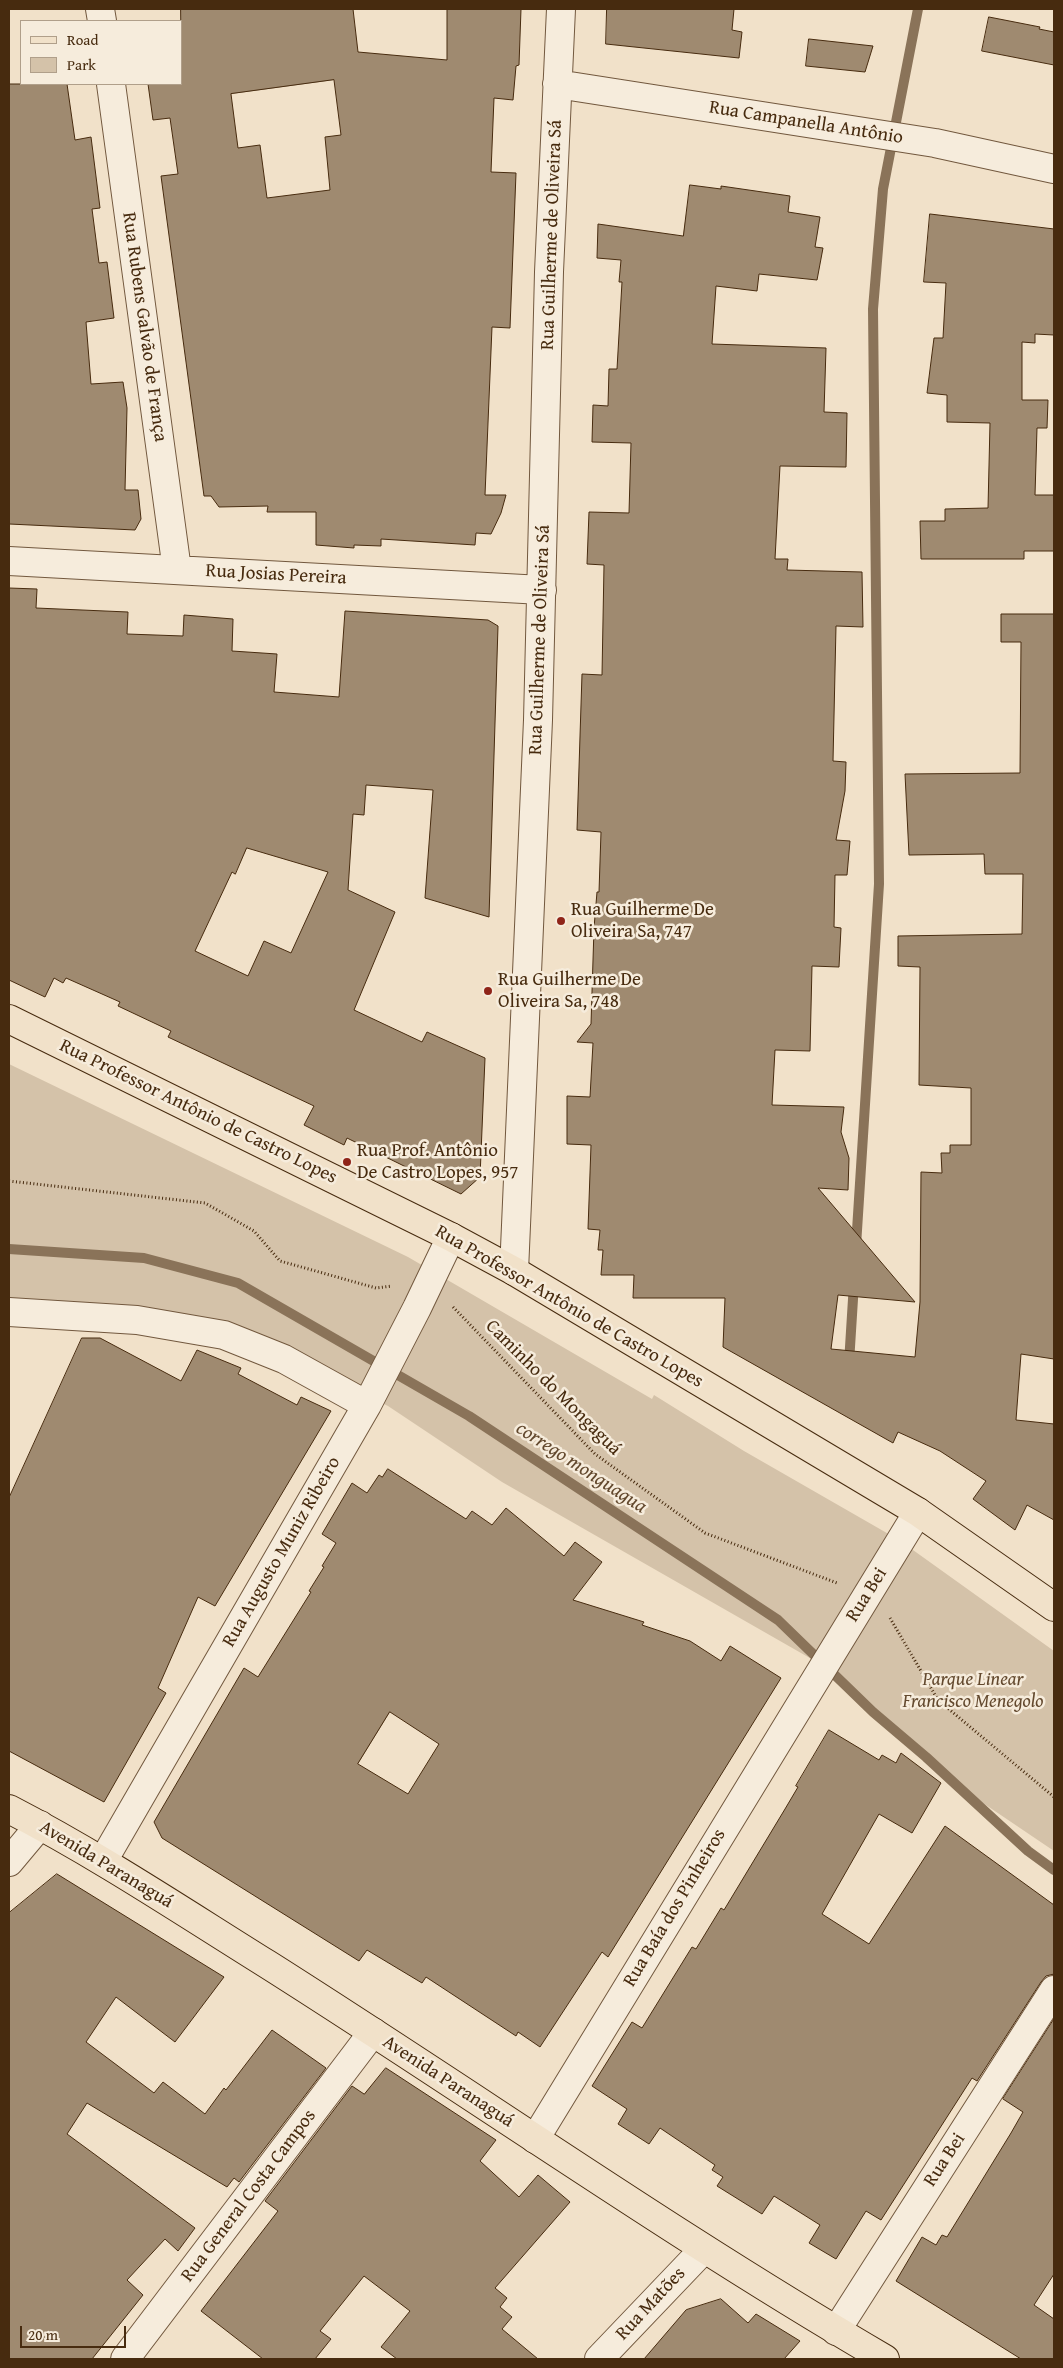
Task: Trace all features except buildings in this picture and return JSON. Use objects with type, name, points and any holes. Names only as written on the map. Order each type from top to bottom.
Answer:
[{"type":"main road","name":"Rua Professor Antônio de Castro Lopes","points":[[9,1019],[451,1237],[514,1271],[918,1512],[1054,1607]]},
{"type":"main road","name":"Avenida Paranaguá","points":[[9,1809],[103,1861],[373,2032],[704,2249],[885,2359]]},
{"type":"street","name":"Rua Guilherme de Oliveira Sá","points":[[514,1271],[542,590],[549,272],[561,9]]},
{"type":"street","name":"Rua Campanella Antônio","points":[[557,84],[935,143],[1054,169]]},
{"type":"street","name":"Rua Rubens Galvão de França","points":[[110,85],[177,570]]},
{"type":"street","name":"Rua Josias Pereira","points":[[9,561],[542,590]]},
{"type":"street","name":"Rua Augusto Muniz Ribeiro","points":[[103,1861],[372,1394],[417,1308],[451,1237]]},
{"type":"street","points":[[9,1312],[137,1320],[224,1335],[372,1394]]},
{"type":"street","name":"Rua Bei","points":[[815,1678],[918,1512]]},
{"type":"street","name":"Rua Baía dos Pinheiros","points":[[535,2139],[815,1678]]},
{"type":"street","points":[[9,1862],[40,1825]]},
{"type":"street","name":"Rua Bei","points":[[836,2330],[1054,1990]]},
{"type":"street","name":"Rua General Costa Campos","points":[[125,2359],[373,2032]]},
{"type":"street","name":"Rua Matões","points":[[599,2359],[704,2249]]},
{"type":"path","points":[[9,1181],[205,1203],[254,1230],[280,1261],[376,1288],[430,1280]]},
{"type":"path","name":"Caminho do Mongaguá","points":[[430,1280],[479,1335],[595,1454],[705,1533],[866,1596]]},
{"type":"path","points":[[866,1596],[938,1700],[1054,1797]]},
{"type":"green space","name":"Parque Linear Francisco Menegolo","points":[[9,1064],[408,1257],[652,1399],[654,1395],[744,1451],[899,1540],[1054,1651],[1054,1851],[983,1803],[815,1661],[502,1482],[388,1406],[257,1341],[9,1316]]},
{"type":"waterway","points":[[856,1246],[879,884],[873,309],[883,189],[918,9]]},
{"type":"waterway","name":"corrego monguagua","points":[[9,1249],[144,1258],[238,1283],[469,1416],[778,1620],[873,1712],[926,1757],[1028,1851],[1054,1870]]},
{"type":"waterway","points":[[849,1363],[854,1283]]},
{"type":"place","name":"Rua Guilherme De Oliveira Sa, 747","points":[[561,921]]},
{"type":"place","name":"Rua Guilherme De Oliveira Sa, 748","points":[[488,991]]},
{"type":"place","name":"Rua Prof. Antônio De Castro Lopes, 957","points":[[347,1162]]}]
